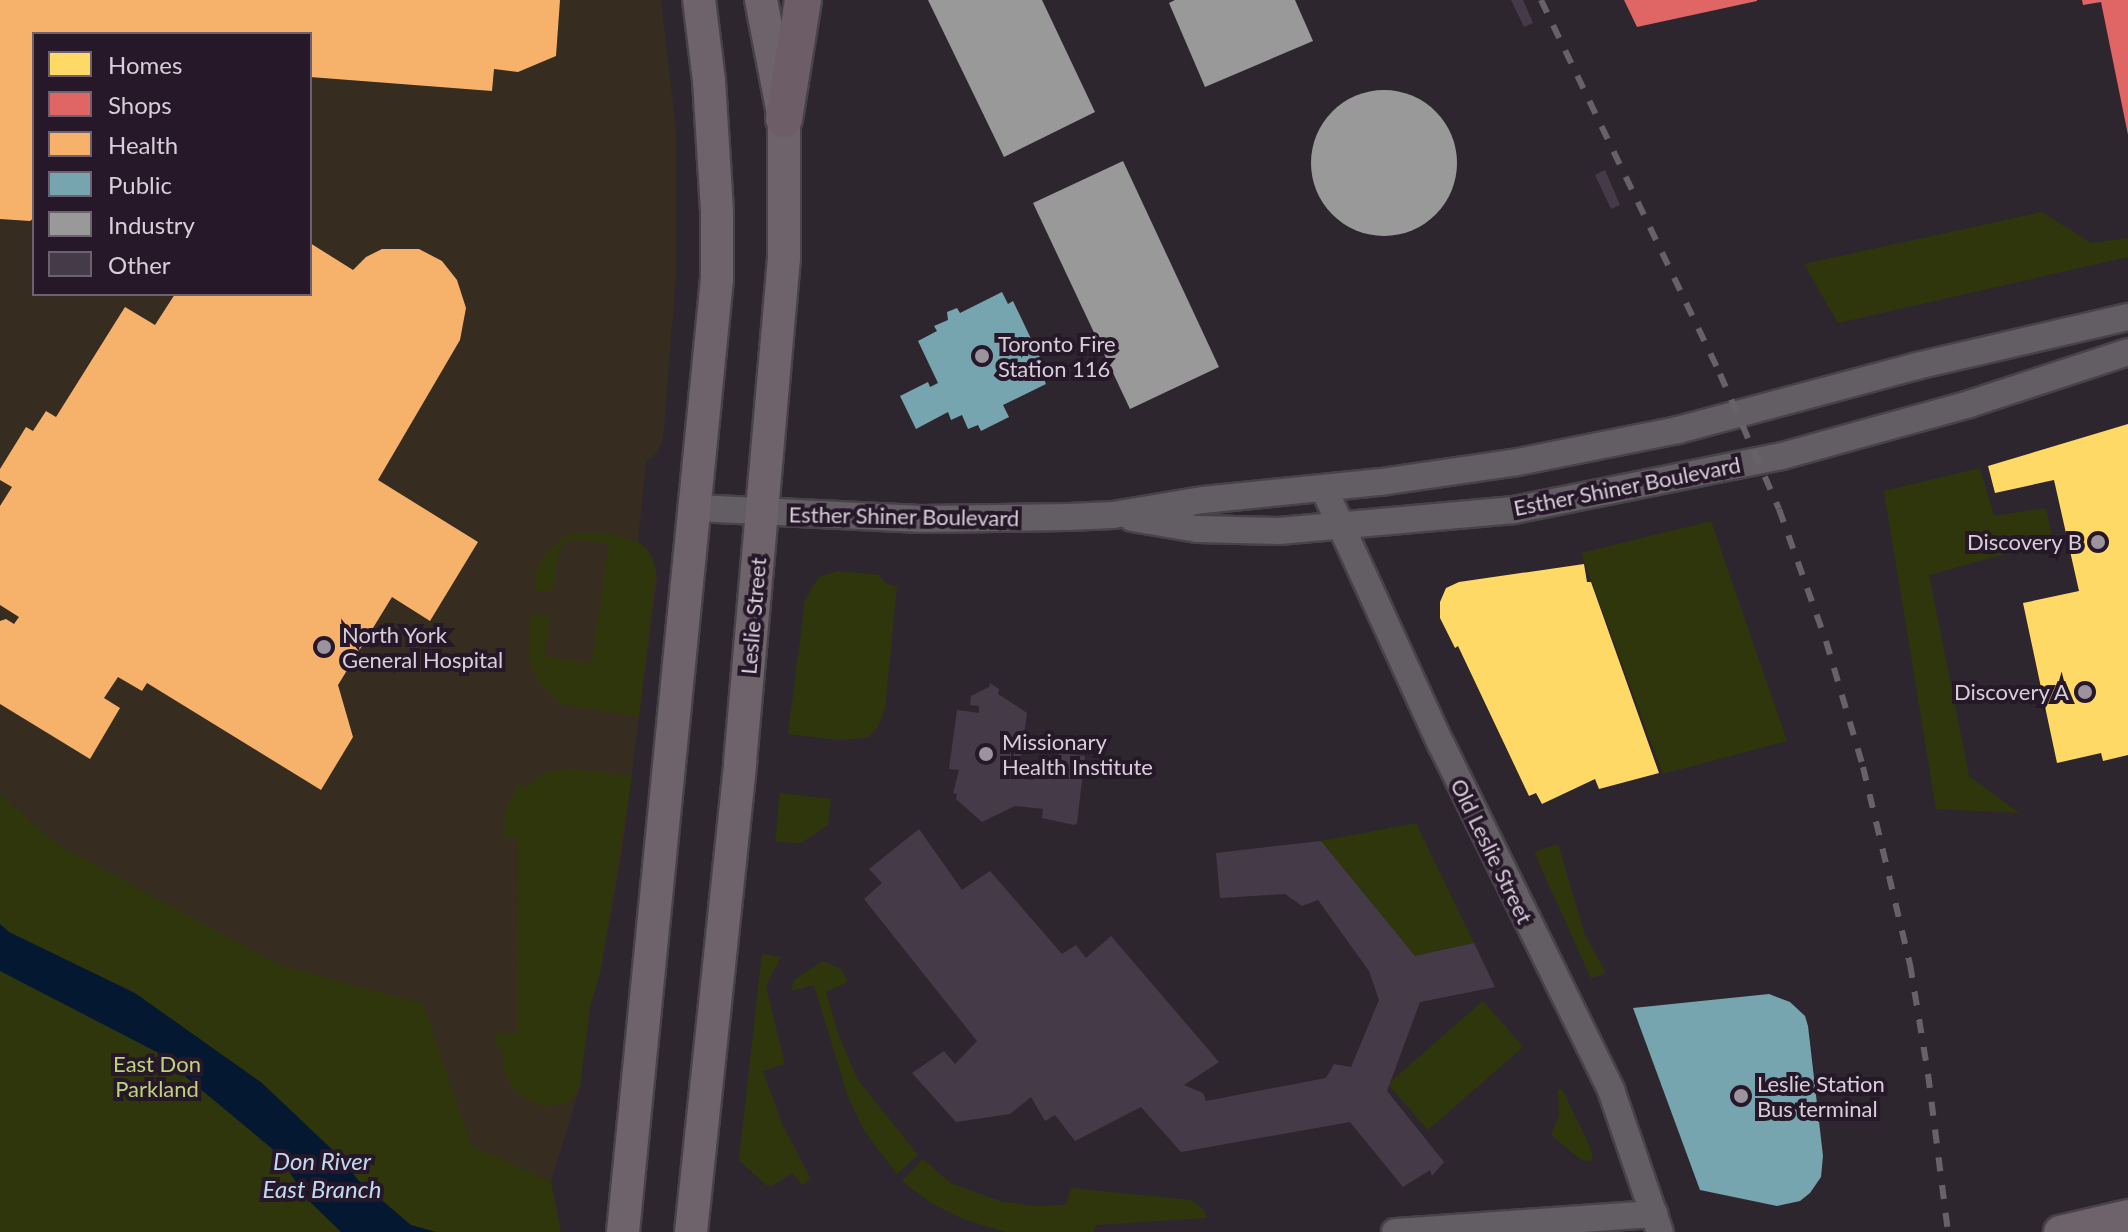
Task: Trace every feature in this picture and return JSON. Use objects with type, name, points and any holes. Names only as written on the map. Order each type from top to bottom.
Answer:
[{"type":"highway","points":[[784,119],[803,0]]},
{"type":"main road","points":[[623,1232],[717,279],[709,81],[699,0]]},
{"type":"main road","name":"Leslie Street","points":[[691,1232],[740,763],[784,258],[784,119],[761,0]]},
{"type":"main road","points":[[2060,1232],[2128,1216]]},
{"type":"street","name":"Esther Shiner Boulevard","points":[[696,508],[761,514],[921,519],[1113,515],[1203,500],[1324,489],[1518,462],[1678,430],[1917,366],[2128,317]]},
{"type":"street","name":"Esther Shiner Boulevard","points":[[1113,515],[1197,529],[1339,528],[1514,510],[1782,456],[1969,404],[2128,352]]},
{"type":"street","name":"Old Leslie Street","points":[[1324,489],[1339,528],[1611,1090],[1657,1223],[1395,1232]]},
{"type":"shaded area","name":"North York General Hospital","points":[[0,0],[661,0],[676,130],[676,276],[663,440],[657,453],[646,462],[638,541],[653,558],[657,578],[621,858],[600,974],[590,1006],[580,1087],[551,1182],[471,1146],[422,1004],[280,965],[57,844],[0,794]]},
{"type":"green space","points":[[2042,212],[2091,243],[2128,238],[2128,257],[1838,323],[1804,264]]},
{"type":"green space","points":[[1980,468],[1994,516],[2046,508],[2053,541],[1929,575],[1969,776],[2019,813],[1936,809],[1884,491]]},
{"type":"green space","points":[[1711,521],[1787,741],[1663,774],[1581,553]]},
{"type":"green space","points":[[607,533],[638,542],[647,549],[656,568],[639,717],[561,704],[538,681],[530,662],[530,618],[535,614],[550,617],[544,656],[592,663],[609,544],[576,539],[566,542],[559,551],[554,585],[548,592],[535,590],[537,568],[546,552],[568,535]]},
{"type":"green space","points":[[837,571],[879,575],[887,584],[897,586],[885,709],[877,728],[867,738],[837,740],[788,734],[805,600],[819,577]]},
{"type":"green space","points":[[569,769],[632,776],[600,974],[590,1006],[580,1087],[569,1102],[545,1107],[525,1098],[512,1087],[503,1069],[502,1048],[495,1048],[495,1034],[517,1033],[518,838],[504,838],[505,812],[518,784],[526,788],[544,774]]},
{"type":"green space","points":[[780,793],[831,799],[828,825],[801,843],[775,842]]},
{"type":"green space","name":"East Don Parkland","points":[[0,794],[57,844],[280,965],[423,1004],[471,1145],[551,1182],[561,1232],[0,1232]]},
{"type":"green space","points":[[1416,823],[1474,943],[1415,956],[1321,841]]},
{"type":"green space","points":[[1558,844],[1585,935],[1606,973],[1591,978],[1534,852]]},
{"type":"green space","points":[[762,954],[781,957],[766,986],[785,1064],[763,1071],[783,1126],[811,1179],[802,1185],[793,1173],[772,1186],[766,1185],[739,1160]]},
{"type":"green space","points":[[823,961],[841,969],[848,982],[826,992],[839,1036],[858,1080],[918,1155],[897,1174],[865,1132],[848,1097],[814,985],[791,991],[794,980]]},
{"type":"green space","points":[[1483,1001],[1523,1047],[1428,1130],[1388,1084]]},
{"type":"green space","points":[[1562,1089],[1591,1149],[1593,1161],[1581,1160],[1551,1135],[1559,1115],[1558,1090]]},
{"type":"green space","points":[[923,1159],[950,1183],[1000,1201],[1033,1206],[1066,1205],[1071,1188],[1191,1200],[1204,1210],[1207,1218],[1096,1225],[1093,1232],[1005,1232],[963,1219],[931,1203],[902,1181]]},
{"type":"water","name":"Don River East Branch","points":[[0,924],[9,932],[135,993],[262,1083],[340,1157],[358,1180],[411,1225],[436,1232],[341,1232],[308,1200],[276,1152],[187,1078],[174,1061],[0,971]]},
{"type":"building: Homes","points":[[2128,424],[2128,755],[2103,761],[2101,753],[2057,763],[2023,603],[2079,591],[2054,480],[1995,493],[1988,466]]},
{"type":"building: Homes","points":[[1584,564],[1587,582],[1591,582],[1659,773],[1599,789],[1595,779],[1542,804],[1536,793],[1529,796],[1458,646],[1455,648],[1440,618],[1440,602],[1446,588],[1459,582]]},
{"type":"building: Shops","points":[[1624,0],[1757,0],[1757,1],[1637,27]]},
{"type":"building: Shops","points":[[2082,0],[2128,0],[2128,135],[2101,2],[2083,5]]},
{"type":"building: Health","points":[[0,0],[560,0],[556,56],[518,72],[494,69],[492,91],[312,77],[312,32],[32,32],[32,220],[0,219]]},
{"type":"building: Health","points":[[312,244],[353,270],[366,257],[382,249],[419,249],[442,261],[457,280],[466,308],[460,340],[378,480],[478,542],[430,621],[392,597],[338,685],[353,737],[321,790],[147,683],[142,691],[118,677],[104,698],[120,708],[90,759],[0,704],[0,621],[6,619],[14,624],[19,617],[0,605],[0,506],[12,487],[0,480],[0,469],[26,427],[33,431],[46,411],[56,417],[125,307],[155,325],[174,296],[312,296]]},
{"type":"building: Public","name":"Toronto Fire Station 116","points":[[1002,292],[1008,304],[1013,301],[1046,370],[1041,373],[1046,384],[1003,405],[1009,417],[981,431],[978,425],[968,429],[962,415],[951,420],[948,412],[916,429],[900,396],[928,382],[930,387],[938,383],[918,341],[937,331],[934,326],[948,320],[947,312],[957,308],[960,313]]},
{"type":"building: Public","name":"Leslie Station Bus terminal","points":[[1769,994],[1790,1002],[1805,1016],[1823,1156],[1821,1177],[1810,1193],[1800,1201],[1777,1206],[1700,1190],[1633,1008]]},
{"type":"building: Industry","points":[[928,0],[1042,0],[1095,112],[1004,157]]},
{"type":"building: Industry","points":[[1175,0],[1295,0],[1313,41],[1205,87],[1169,3]]},
{"type":"building: Industry","points":[[1384,90],[1412,96],[1436,111],[1451,135],[1457,163],[1451,191],[1436,215],[1412,230],[1384,236],[1356,230],[1332,215],[1317,191],[1311,163],[1317,135],[1332,111],[1356,96]]},
{"type":"building: Industry","points":[[1123,161],[1219,367],[1130,409],[1033,203]]},
{"type":"building: Other","points":[[1511,0],[1523,0],[1533,23],[1524,27]]},
{"type":"building: Other","points":[[1605,170],[1620,205],[1611,209],[1595,175]]},
{"type":"building: Other","name":"Missionary Health Institute","points":[[990,683],[999,689],[998,694],[1027,713],[1018,778],[1033,780],[1035,767],[1044,768],[1050,756],[1059,757],[1059,753],[1085,756],[1077,823],[1074,825],[1042,818],[1043,809],[1015,806],[982,822],[956,799],[957,794],[953,793],[959,770],[949,769],[957,710],[979,713],[979,706],[970,705],[971,696],[989,687]]},
{"type":"building: Other","points":[[919,829],[962,890],[990,871],[1062,954],[1076,945],[1086,958],[1111,936],[1219,1062],[1184,1085],[1203,1093],[1206,1101],[1326,1078],[1334,1064],[1351,1067],[1379,1000],[1369,971],[1318,900],[1302,906],[1285,894],[1220,898],[1216,853],[1321,841],[1415,956],[1474,943],[1495,987],[1420,1002],[1387,1091],[1444,1162],[1432,1176],[1430,1170],[1403,1187],[1350,1122],[1181,1152],[1141,1107],[1075,1141],[1055,1115],[1045,1121],[1031,1097],[1010,1114],[956,1122],[912,1073],[944,1051],[955,1064],[977,1041],[864,899],[882,883],[869,869]]},
{"type":"railway","points":[[1541,0],[1720,374],[1779,509],[1826,641],[1863,767],[1910,964],[1948,1232]]},
{"type":"place","name":"Toronto Fire Station 116","points":[[982,356]]},
{"type":"place","name":"Discovery B","points":[[2098,542]]},
{"type":"place","name":"North York General Hospital","points":[[324,647]]},
{"type":"place","name":"Discovery A","points":[[2085,692]]},
{"type":"place","name":"Missionary Health Institute","points":[[986,754]]},
{"type":"place","name":"Leslie Station Bus terminal","points":[[1741,1096]]}]
